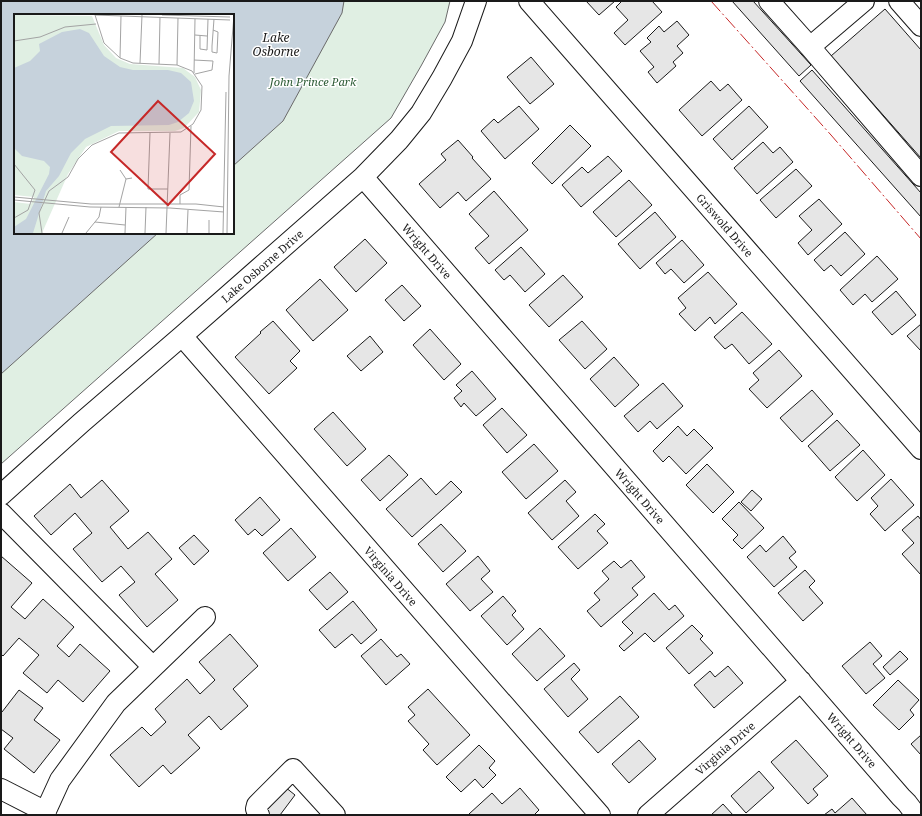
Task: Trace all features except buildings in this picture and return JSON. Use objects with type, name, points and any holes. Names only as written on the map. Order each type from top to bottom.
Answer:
[{"type":"street","name":"Lake Osborne Drive","points":[[1,495],[81,423],[363,177],[399,140],[424,107],[442,78],[462,41],[476,1]]},
{"type":"street","name":"Griswold Drive","points":[[529,1],[921,449]]},
{"type":"street","points":[[769,1],[921,176]]},
{"type":"street","points":[[810,47],[864,1]]},
{"type":"street","points":[[899,1],[921,26]]},
{"type":"street","name":"Wright Drive","points":[[363,177],[896,791],[917,813]]},
{"type":"street","name":"Virginia Drive","points":[[182,336],[600,815]]},
{"type":"street","points":[[1,513],[153,667]]},
{"type":"street","points":[[1,789],[45,814],[60,780],[116,703],[205,617]]},
{"type":"street","name":"Virginia Drive","points":[[648,815],[801,681]]},
{"type":"street","points":[[257,812],[257,805],[293,769],[336,815]]},
{"type":"green space","name":"John Prince Park","points":[[1,1],[450,1],[445,22],[391,118],[1,464]]},
{"type":"water","name":"Lake Osborne","points":[[1,1],[344,1],[342,13],[283,121],[234,165],[234,14],[14,14],[14,234],[157,234],[1,374]]},
{"type":"power","points":[[711,1],[831,135],[921,239]]}]
